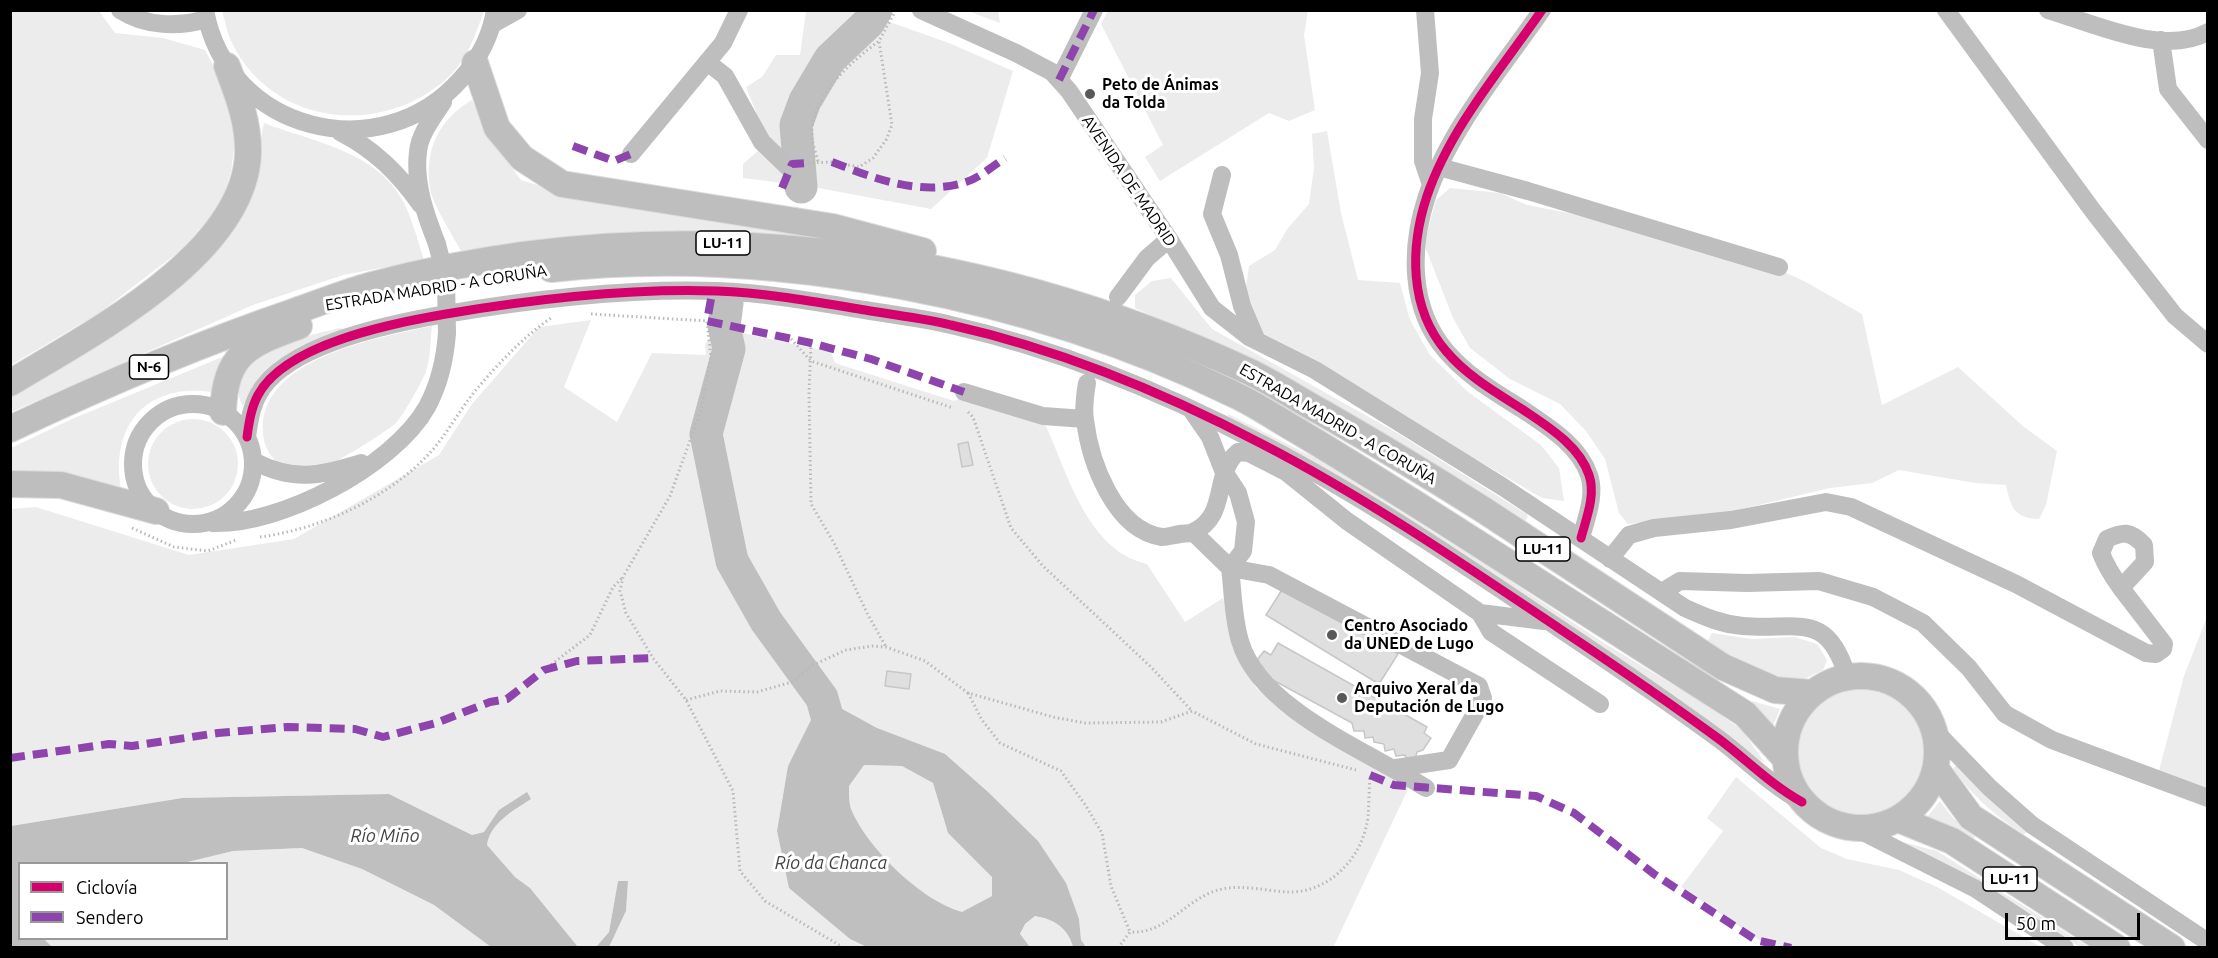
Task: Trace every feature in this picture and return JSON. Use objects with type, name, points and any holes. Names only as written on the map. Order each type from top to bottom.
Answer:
[{"type":"highway","points":[[475,63],[497,128],[522,158],[562,184],[833,227],[1044,285],[1153,330]]},
{"type":"highway","points":[[10,383],[124,313],[159,287],[196,254],[234,206],[243,180],[247,147],[242,106],[227,66]]},
{"type":"highway","name":"ESTRADA MADRID - A CORUÑA","points":[[10,429],[175,355],[367,287],[427,272],[513,256],[615,245],[703,242],[774,245],[887,260],[1014,288],[1153,330],[1254,374],[1406,460],[1723,667],[1774,690],[1812,693]]},
{"type":"highway","name":"ESTRADA MADRID - A CORUÑA","points":[[291,313],[493,276],[579,266],[665,264],[766,268],[865,280],[943,295],[1027,315],[1142,353],[1236,395],[1380,481],[1745,714],[1784,757]]},
{"type":"highway","points":[[223,412],[226,379],[230,369],[236,360],[254,346],[323,318],[416,290]]},
{"type":"highway","points":[[10,484],[61,485],[156,512]]},
{"type":"highway","name":"ESTRADA MADRID - A CORUÑA","points":[[1847,676],[1869,676],[1891,681],[1925,709],[1934,730],[1938,749],[1936,769],[1928,789],[1915,806],[1898,819],[1878,827],[1857,829],[1827,820],[1803,802],[1789,781],[1784,757],[1790,721],[1799,706],[1812,693],[1828,682],[1847,676]]},
{"type":"highway","name":"LU-11","points":[[1936,769],[1971,817],[2172,948]]},
{"type":"highway","name":"LU-11","points":[[1898,819],[1952,841],[2117,948]]},
{"type":"street","points":[[120,10],[139,20],[181,26],[206,15],[215,43],[227,66],[257,98],[295,121],[338,131],[365,144],[387,163],[424,208]]},
{"type":"street","points":[[205,523],[221,518],[235,508],[245,494],[252,478],[253,461],[247,437],[241,427],[223,412],[207,405],[189,404],[171,408],[156,417],[143,430],[134,456],[136,482],[144,498],[156,512],[171,520],[188,524],[249,521],[296,506],[357,474],[409,430],[426,410],[438,386],[446,356],[446,279],[424,208],[418,151],[428,124],[447,96],[475,63],[494,17],[518,10]]},
{"type":"street","points":[[632,154],[723,43],[739,10]]},
{"type":"street","points":[[1059,80],[1094,10]]},
{"type":"street","points":[[1425,10],[1430,73],[1423,119],[1424,161],[1431,185]]},
{"type":"street","points":[[1542,10],[1468,116],[1438,167],[1418,227],[1415,257],[1417,291],[1426,320],[1446,351],[1480,382],[1555,431],[1577,455],[1589,476],[1591,496],[1581,538]]},
{"type":"street","points":[[1946,10],[2093,211],[2154,290],[2175,316],[2208,344]]},
{"type":"street","points":[[2048,10],[2134,37],[2189,40],[2208,32]]},
{"type":"street","name":"AVENIDA DE MADRID","points":[[922,11],[1016,52],[1052,72],[1169,238],[1212,308],[1227,320],[1257,341],[1315,370],[1581,538],[1685,608],[1714,622],[1745,626],[1797,624],[1816,629],[1830,639],[1843,662],[1847,676]]},
{"type":"street","points":[[2162,40],[2168,89],[2208,140]]},
{"type":"street","points":[[707,62],[725,76],[762,142],[790,168]]},
{"type":"street","points":[[338,131],[377,129],[396,123],[414,117],[447,96]]},
{"type":"street","points":[[1438,167],[1528,191],[1779,267]]},
{"type":"street","points":[[1222,175],[1212,214],[1229,255],[1242,306],[1257,341]]},
{"type":"street","points":[[1118,297],[1147,258],[1169,238]]},
{"type":"street","points":[[247,437],[250,417],[258,394],[272,376],[310,352],[338,340],[403,321],[480,308],[574,297],[718,291],[794,298],[950,325],[1069,361],[1150,391],[1191,410],[1262,451],[1392,520],[1549,621],[1723,743],[1779,789],[1803,802]]},
{"type":"street","points":[[1087,383],[1085,419],[1091,450],[1108,490],[1123,514],[1141,529],[1162,537],[1193,532],[1213,516],[1220,502],[1223,470],[1229,459],[1238,452],[1262,451],[1347,520],[1480,612],[1491,632],[1600,704]]},
{"type":"street","points":[[960,400],[1043,416],[1085,419]]},
{"type":"street","points":[[1191,410],[1210,437],[1223,470],[1238,493],[1246,522],[1243,551],[1230,568],[1240,642],[1262,679],[1321,730],[1396,768],[1426,788]]},
{"type":"street","points":[[253,461],[279,473],[301,476],[324,475],[379,457]]},
{"type":"street","points":[[1610,559],[1629,535],[1654,528],[1731,520],[1826,502],[1851,507],[2016,584],[2146,653],[2156,654],[2163,649],[2164,644],[2121,588]]},
{"type":"street","points":[[1193,532],[1230,568],[1269,575],[1479,686],[1485,707],[1449,760],[1396,768]]},
{"type":"street","points":[[1662,592],[1680,581],[1747,583],[1819,580],[1873,597],[1923,624],[1969,668],[2005,714],[2052,740],[2208,798]]},
{"type":"street","points":[[1480,612],[1549,621]]},
{"type":"street","points":[[1934,730],[1990,788],[2032,825],[2208,942]]},
{"type":"street","points":[[1857,829],[1976,889],[2065,948]]},
{"type":"path","points":[[818,161],[812,138],[815,111],[835,82],[879,40],[896,10]]},
{"type":"path","points":[[808,163],[818,161],[860,167],[873,158],[886,140],[892,125],[879,40]]},
{"type":"path","points":[[544,670],[590,635],[613,587],[623,577],[670,496],[701,410],[711,358],[707,321]]},
{"type":"path","points":[[791,339],[811,361],[960,400]]},
{"type":"path","points":[[811,343],[809,393],[811,504],[834,543],[867,613],[886,646]]},
{"type":"path","points":[[967,412],[974,417],[1011,528],[1043,566],[1151,667],[1192,711],[1256,744],[1370,775],[1368,820],[1354,857],[1329,882],[1307,891],[1243,887],[1217,890],[1196,899],[1162,926],[1144,933],[1130,932]]},
{"type":"path","points":[[623,577],[620,591],[626,613],[653,658],[686,700],[733,791],[740,871],[765,901],[844,948]]},
{"type":"path","points":[[686,700],[720,691],[757,692],[792,682],[813,665],[846,650],[886,646],[926,662],[968,693],[1053,717],[1085,723],[1161,722],[1192,711]]},
{"type":"path","points":[[968,693],[982,720],[1000,743],[1060,771],[1086,806],[1102,833],[1111,886],[1130,932]]},
{"type":"path","points":[[1118,948],[1130,932]]},
{"type":"shaded area","points":[[10,11],[99,11],[115,33],[163,38],[205,50],[223,84],[235,141],[231,172],[220,206],[181,250],[99,313],[11,365]]},
{"type":"shaded area","points":[[222,11],[484,11],[464,58],[444,81],[417,99],[388,110],[357,115],[327,114],[298,105],[271,90],[249,69],[231,41]]},
{"type":"shaded area","points":[[806,11],[859,11],[949,43],[1013,71],[987,158],[931,209],[813,187],[743,178],[743,164],[768,142],[746,87],[762,77],[776,55],[800,55]]},
{"type":"shaded area","points":[[968,11],[998,11],[1000,23]]},
{"type":"shaded area","points":[[1108,11],[1308,11],[1304,35],[1315,110],[1289,121],[1269,113],[1160,181],[1145,157],[1163,145],[1101,24]]},
{"type":"shaded area","points":[[472,100],[492,141],[521,180],[563,193],[672,215],[797,234],[796,237],[463,255],[432,196],[429,161],[436,137],[443,126],[451,116]]},
{"type":"shaded area","points":[[264,123],[343,151],[378,171],[393,185],[404,203],[424,260],[343,275],[253,305],[11,412],[11,396],[140,315],[171,292],[224,238],[248,200]]},
{"type":"shaded area","points":[[1327,131],[1341,213],[1358,280],[1400,283],[1410,320],[1430,355],[1468,392],[1541,445],[1559,468],[1564,501],[1542,498],[1241,322],[1249,266],[1275,250],[1288,228],[1309,204],[1314,168],[1312,134]]},
{"type":"shaded area","points":[[1450,188],[1500,193],[1527,205],[1594,218],[1760,261],[1804,281],[1862,314],[1882,405],[1958,367],[2024,427],[2057,451],[2046,505],[2039,519],[2018,514],[2012,505],[2006,485],[1975,483],[1899,470],[1872,483],[1830,488],[1721,514],[1628,524],[1619,513],[1605,459],[1586,431],[1560,404],[1510,379],[1470,348],[1453,318],[1424,244],[1436,200]]},
{"type":"shaded area","points":[[1171,278],[1212,329],[1399,434],[1528,515],[1525,523],[1226,349],[1135,308],[1135,295],[1152,281]]},
{"type":"shaded area","points":[[591,320],[564,387],[617,422],[652,353],[706,355],[705,344],[716,331],[738,332],[831,352],[835,363],[954,401],[962,397],[1046,426],[1072,488],[1095,528],[1109,544],[1127,556],[1147,564],[1185,622],[1223,598],[1236,648],[1256,688],[1323,739],[1409,787],[1333,948],[1086,947],[1081,940],[1079,919],[877,728],[822,699],[788,766],[777,831],[790,888],[850,939],[867,947],[609,947],[626,911],[628,881],[618,881],[609,932],[596,947],[578,947],[530,888],[515,877],[487,845],[497,824],[531,799],[489,826],[484,832],[472,835],[389,794],[182,798],[11,826],[11,509],[36,507],[189,555],[294,539],[439,455],[472,404],[539,327]]},
{"type":"shaded area","points":[[432,326],[429,358],[422,381],[396,423],[353,451],[326,465],[293,469],[279,463],[271,455],[265,445],[263,434],[266,408],[279,387],[299,370],[324,356],[353,346],[381,337]]},
{"type":"shaded area","points":[[339,328],[345,329],[312,341],[272,365],[251,390],[243,406],[239,393],[240,380],[242,373],[255,356],[283,343]]},
{"type":"shaded area","points":[[232,353],[212,392],[188,391],[168,394],[150,402],[137,414],[127,430],[121,448],[119,470],[122,493],[11,477],[11,448],[72,419]]},
{"type":"shaded area","points":[[1228,414],[1317,459],[1491,568],[1604,643],[1708,706],[1742,730],[1765,763],[1736,747],[1227,418]]},
{"type":"shaded area","points":[[193,419],[210,423],[225,432],[234,447],[238,464],[234,481],[225,496],[210,505],[193,509],[176,505],[161,496],[152,481],[148,464],[152,447],[161,432],[176,423]]},
{"type":"shaded area","points":[[2207,617],[2207,793],[2157,778],[2184,676]]},
{"type":"shaded area","points":[[1712,633],[1751,639],[1795,637],[1817,644],[1827,660],[1823,670],[1808,677],[1792,682],[1780,681],[1758,674],[1727,655],[1708,641]]},
{"type":"shaded area","points":[[1861,688],[1885,693],[1906,707],[1920,728],[1925,752],[1920,776],[1906,797],[1885,811],[1861,816],[1837,811],[1816,797],[1802,776],[1797,752],[1802,728],[1816,707],[1837,693]]},
{"type":"shaded area","points":[[1752,701],[1780,709],[1773,726],[1750,704]]},
{"type":"shaded area","points":[[1958,763],[2027,830],[2024,835],[1977,797],[1953,769]]},
{"type":"shaded area","points":[[863,765],[902,766],[933,783],[948,833],[993,877],[992,896],[962,913],[930,897],[913,885],[883,856],[859,824],[849,801],[849,786]]},
{"type":"shaded area","points":[[1736,777],[1821,848],[1847,859],[1899,870],[1937,887],[2041,947],[1769,947],[1681,887],[1723,831],[1707,818]]},
{"type":"shaded area","points":[[1940,801],[1953,818],[1975,837],[1974,839],[1927,817]]},
{"type":"shaded area","points":[[1906,843],[1937,851],[2089,947],[2080,947],[1906,848]]},
{"type":"shaded area","points":[[302,848],[362,869],[434,905],[491,947],[52,948],[45,940],[228,940],[228,862],[184,862],[233,851]]},
{"type":"shaded area","points":[[1035,916],[1059,925],[1068,935],[1073,947],[1030,947],[1020,934],[1025,924]]},
{"type":"water","name":"Río da Chanca","points":[[822,698],[877,728],[945,754],[1038,841],[1066,883],[1079,919],[1081,940],[1086,947],[1073,947],[1064,930],[1048,919],[1035,916],[1025,924],[1020,934],[1030,947],[867,947],[850,939],[789,888],[777,831],[788,766]],"holes":[[[864,765],[902,766],[933,783],[948,833],[992,877],[992,896],[962,912],[946,906],[914,885],[883,856],[870,840],[851,809],[849,786]]]},
{"type":"water","name":"Río Miño","points":[[527,792],[531,799],[498,824],[489,837],[487,845],[515,877],[530,888],[578,947],[491,947],[434,905],[362,869],[302,848],[233,851],[187,862],[18,862],[18,940],[45,940],[52,947],[11,947],[11,826],[182,798],[389,794],[472,835],[484,832],[499,810]]},
{"type":"water","points":[[618,881],[628,881],[626,911],[609,947],[596,947],[609,932]]},
{"type":"building","points":[[968,442],[973,465],[962,467],[958,444]]},
{"type":"building","name":"Centro Asociado da UNED de Lugo","points":[[1285,585],[1398,654],[1379,684],[1266,615]]},
{"type":"building","name":"Arquivo Xeral da Deputación de Lugo","points":[[1278,643],[1427,727],[1424,733],[1431,738],[1423,750],[1417,752],[1415,759],[1406,759],[1405,755],[1396,756],[1394,749],[1385,751],[1384,744],[1374,742],[1373,737],[1365,738],[1364,731],[1354,731],[1352,723],[1262,674],[1257,660],[1264,651],[1271,655]]},
{"type":"building","points":[[887,671],[911,674],[909,689],[885,686]]},
{"type":"waterway","name":"Río da Chanca","points":[[801,187],[796,125],[805,101],[830,59],[868,23],[876,10]]},
{"type":"waterway","name":"Río da Chanca","points":[[727,303],[724,326],[729,349],[706,434],[732,561],[766,621],[822,698],[828,720],[828,743]]},
{"type":"marked path","points":[[1059,80],[1094,10]]},
{"type":"marked path","points":[[573,146],[614,161],[631,154]]},
{"type":"marked path","points":[[832,162],[897,184],[932,187],[966,182],[981,175],[1005,158]]},
{"type":"marked path","points":[[782,188],[792,164],[808,163]]},
{"type":"marked path","points":[[711,299],[707,321],[811,343],[871,359],[964,392]]},
{"type":"marked path","points":[[10,758],[109,744],[132,746],[218,733],[287,727],[355,729],[383,737],[436,723],[490,702],[507,699],[544,670],[577,661],[653,658]]},
{"type":"marked path","points":[[1370,775],[1394,785],[1536,796],[1574,813],[1654,874],[1756,940],[1791,948]]},
{"type":"cycle path","points":[[1542,10],[1478,99],[1449,146],[1437,171],[1421,216],[1416,276],[1425,316],[1434,334],[1454,360],[1472,376],[1542,422],[1578,454],[1591,483],[1589,507],[1581,538]]},
{"type":"cycle path","points":[[247,437],[252,410],[258,395],[272,377],[291,362],[315,349],[370,330],[479,309],[547,299],[615,293],[717,291],[791,298],[951,325],[1031,347],[1110,374],[1188,407],[1300,464],[1413,532],[1600,656],[1699,725],[1769,780],[1802,802]]},
{"type":"place","name":"Peto de Ánimas da Tolda","points":[[1090,94]]},
{"type":"place","name":"Centro Asociado da UNED de Lugo","points":[[1332,635]]},
{"type":"place","name":"Arquivo Xeral da Deputación de Lugo","points":[[1342,698]]}]
